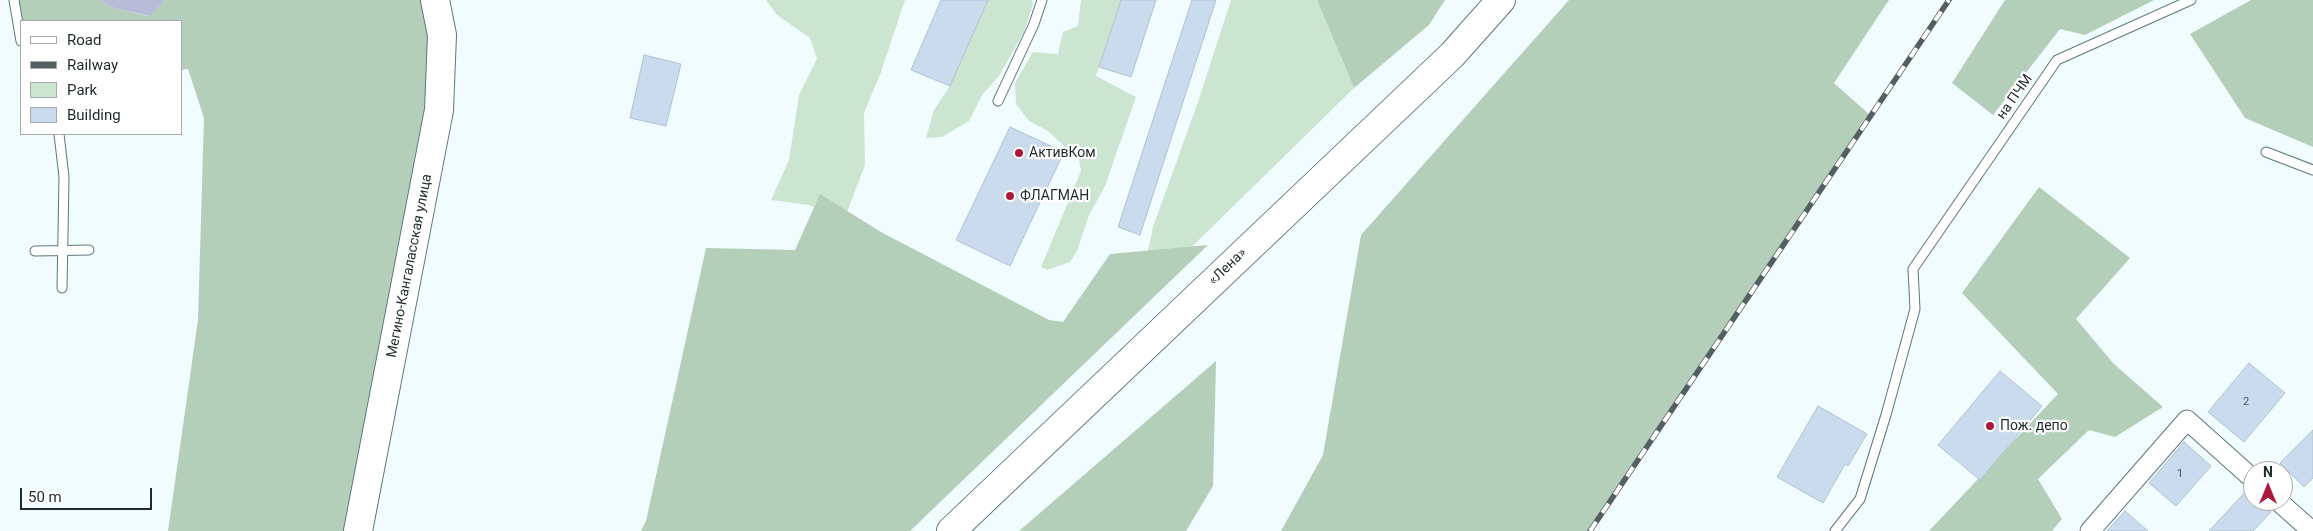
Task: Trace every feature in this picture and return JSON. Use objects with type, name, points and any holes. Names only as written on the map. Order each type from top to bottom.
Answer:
[{"type":"main road","name":"Мегино-Кангаласская улица","points":[[358,531],[439,110],[442,35],[435,0]]},
{"type":"main road","name":"«Лена»","points":[[951,531],[1452,55],[1500,0]]},
{"type":"street","points":[[2090,531],[2187,420],[2243,469]]},
{"type":"street","points":[[2289,511],[2312,531]]},
{"type":"lane","points":[[14,0],[20,35]]},
{"type":"lane","points":[[998,101],[1034,24],[1042,0]]},
{"type":"lane","name":"на ПЧМ","points":[[1835,531],[1860,498],[1886,415],[1915,309],[1913,269],[2057,60],[2191,0]]},
{"type":"lane","points":[[59,135],[64,177],[62,288]]},
{"type":"lane","points":[[2266,152],[2313,170]]},
{"type":"lane","points":[[36,251],[89,250]]},
{"type":"green space","points":[[14,0],[100,0],[110,7],[148,16],[165,0],[435,0],[442,35],[358,531],[168,531],[198,320],[204,118],[188,69],[182,70],[182,20],[21,20]]},
{"type":"green space","points":[[766,0],[905,0],[881,72],[864,113],[865,165],[844,220],[809,205],[771,200],[789,160],[799,95],[817,59],[810,38],[777,15]]},
{"type":"green space","points":[[988,0],[1032,0],[1033,4],[1024,32],[999,76],[982,95],[969,121],[942,137],[926,138],[934,110],[950,86]]},
{"type":"green space","points":[[1081,0],[1121,0],[1096,76],[1136,97],[1105,186],[1089,215],[1077,251],[1070,262],[1047,270],[1041,267],[1081,171],[1079,160],[1048,131],[1029,121],[1016,104],[1015,83],[1033,52],[1058,54],[1063,32],[1078,26]]},
{"type":"green space","points":[[1231,0],[1317,0],[1354,88],[1162,276],[1142,281],[1153,227],[1198,102]]},
{"type":"green space","points":[[1317,0],[1445,0],[1429,25],[1354,88]]},
{"type":"green space","points":[[1569,0],[1889,0],[1834,83],[1869,114],[1589,531],[1281,531],[1323,455],[1361,235]]},
{"type":"green space","points":[[2005,0],[2154,0],[2085,35],[2060,29],[1993,115],[1952,83]]},
{"type":"green space","points":[[2251,0],[2313,0],[2313,147],[2245,118],[2190,34]]},
{"type":"green space","points":[[2039,187],[2130,258],[2076,319],[2114,364],[2163,407],[2115,437],[2089,430],[2038,479],[2062,519],[2052,531],[1929,531],[2058,394],[1962,293]]},
{"type":"green space","points":[[820,194],[881,232],[1049,320],[1063,322],[1110,254],[1208,245],[910,531],[641,531],[646,521],[706,248],[795,250]]},
{"type":"green space","points":[[1216,361],[1213,486],[1186,531],[1019,531]]},
{"type":"water","points":[[100,0],[165,0],[149,16],[110,7]]},
{"type":"building","points":[[941,0],[988,0],[950,86],[911,70]]},
{"type":"building","points":[[1121,0],[1156,0],[1131,77],[1099,67]]},
{"type":"building","points":[[1192,0],[1216,0],[1140,235],[1118,227]]},
{"type":"building","points":[[644,55],[681,64],[666,126],[630,118]]},
{"type":"building","points":[[1010,127],[1064,152],[1010,266],[956,240]]},
{"type":"building","points":[[2249,363],[2285,393],[2244,442],[2208,412]]},
{"type":"building","name":"Пож. депо","points":[[2000,371],[2042,406],[1980,480],[1938,445]]},
{"type":"building","points":[[1818,406],[1867,434],[1848,466],[1845,464],[1823,503],[1777,477]]},
{"type":"building","points":[[2313,430],[2313,478],[2304,487],[2293,476],[2293,461],[2282,461]]},
{"type":"building","points":[[2184,442],[2211,466],[2176,506],[2149,483]]},
{"type":"building","points":[[2243,494],[2243,511],[2271,512],[2253,531],[2209,531]]},
{"type":"building","points":[[2125,511],[2148,531],[2107,531]]},
{"type":"railway","points":[[1590,531],[1949,0]]},
{"type":"place","name":"АктивКом","points":[[1019,153]]},
{"type":"place","name":"ФЛАГМАН","points":[[1010,196]]},
{"type":"place","name":"Пож. депо","points":[[1990,426]]}]
